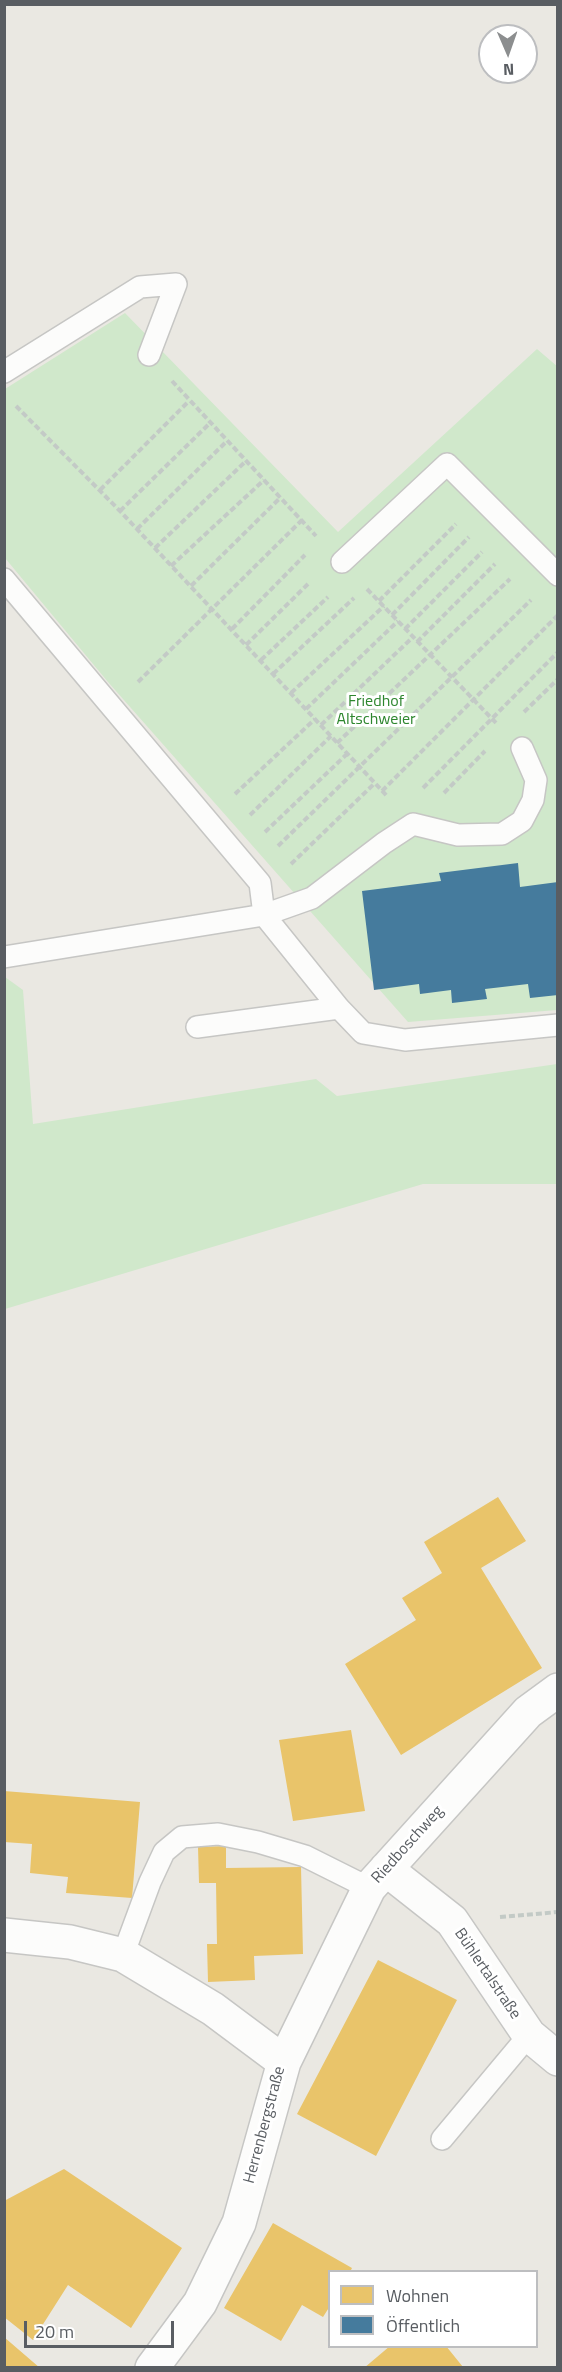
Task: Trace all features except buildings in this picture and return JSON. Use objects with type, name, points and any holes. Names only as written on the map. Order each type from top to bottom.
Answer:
[{"type":"street","name":"Riedboschweg","points":[[284,2062],[378,1878],[528,1712],[558,1690]]},
{"type":"street","name":"Bühlertalstraße","points":[[378,1878],[452,1921],[529,2035],[558,2059]]},
{"type":"street","name":"Herrenbergstraße","points":[[4,1935],[70,1942],[123,1954],[213,2009],[284,2062],[238,2223],[200,2303],[152,2367]]},
{"type":"lane","points":[[4,372],[140,286],[176,284],[150,355]]},
{"type":"lane","points":[[342,562],[447,464],[558,575]]},
{"type":"lane","points":[[4,579],[260,883],[264,915],[339,1008],[363,1033],[405,1040],[558,1025]]},
{"type":"lane","points":[[4,957],[264,915],[312,898],[384,843],[407,818],[458,835],[502,834],[522,821],[533,800],[536,780],[522,748]]},
{"type":"lane","points":[[197,1027],[339,1008]]},
{"type":"lane","points":[[123,1954],[150,1882],[164,1852],[183,1837],[218,1834],[258,1842],[378,1878]]},
{"type":"lane","points":[[442,2139],[529,2035]]},
{"type":"path","points":[[11,401],[120,511],[407,818],[558,652]]},
{"type":"path","points":[[99,490],[189,401]]},
{"type":"path","points":[[120,511],[210,423]]},
{"type":"path","points":[[137,530],[227,441]]},
{"type":"path","points":[[155,548],[246,461]]},
{"type":"path","points":[[171,566],[264,480]]},
{"type":"path","points":[[191,586],[280,498]]},
{"type":"path","points":[[379,601],[501,518]]},
{"type":"path","points":[[392,615],[501,518]]},
{"type":"path","points":[[405,629],[501,518]]},
{"type":"path","points":[[417,642],[501,518]]},
{"type":"path","points":[[112,707],[302,520]]},
{"type":"path","points":[[231,629],[312,548]]},
{"type":"path","points":[[337,743],[537,554]]},
{"type":"path","points":[[246,645],[312,580]]},
{"type":"path","points":[[261,660],[336,589]]},
{"type":"path","points":[[273,674],[357,595]]},
{"type":"path","points":[[347,754],[263,834],[276,848],[533,599]]},
{"type":"path","points":[[291,693],[384,606]]},
{"type":"path","points":[[382,791],[558,615]]},
{"type":"path","points":[[306,709],[398,621]]},
{"type":"path","points":[[321,725],[413,638]]},
{"type":"path","points":[[230,799],[315,718]]},
{"type":"path","points":[[242,812],[248,818],[331,736]]},
{"type":"path","points":[[291,864],[375,783]]},
{"type":"path","points":[[284,856],[298,871]]},
{"type":"green space","name":"Friedhof Altschweier","points":[[125,313],[338,532],[537,349],[558,367],[557,1010],[408,1022],[108,682],[5,558],[5,389]]},
{"type":"green space","points":[[5,977],[23,990],[33,1124],[316,1079],[337,1096],[557,1064],[557,1184],[423,1184],[5,1309]]}]
